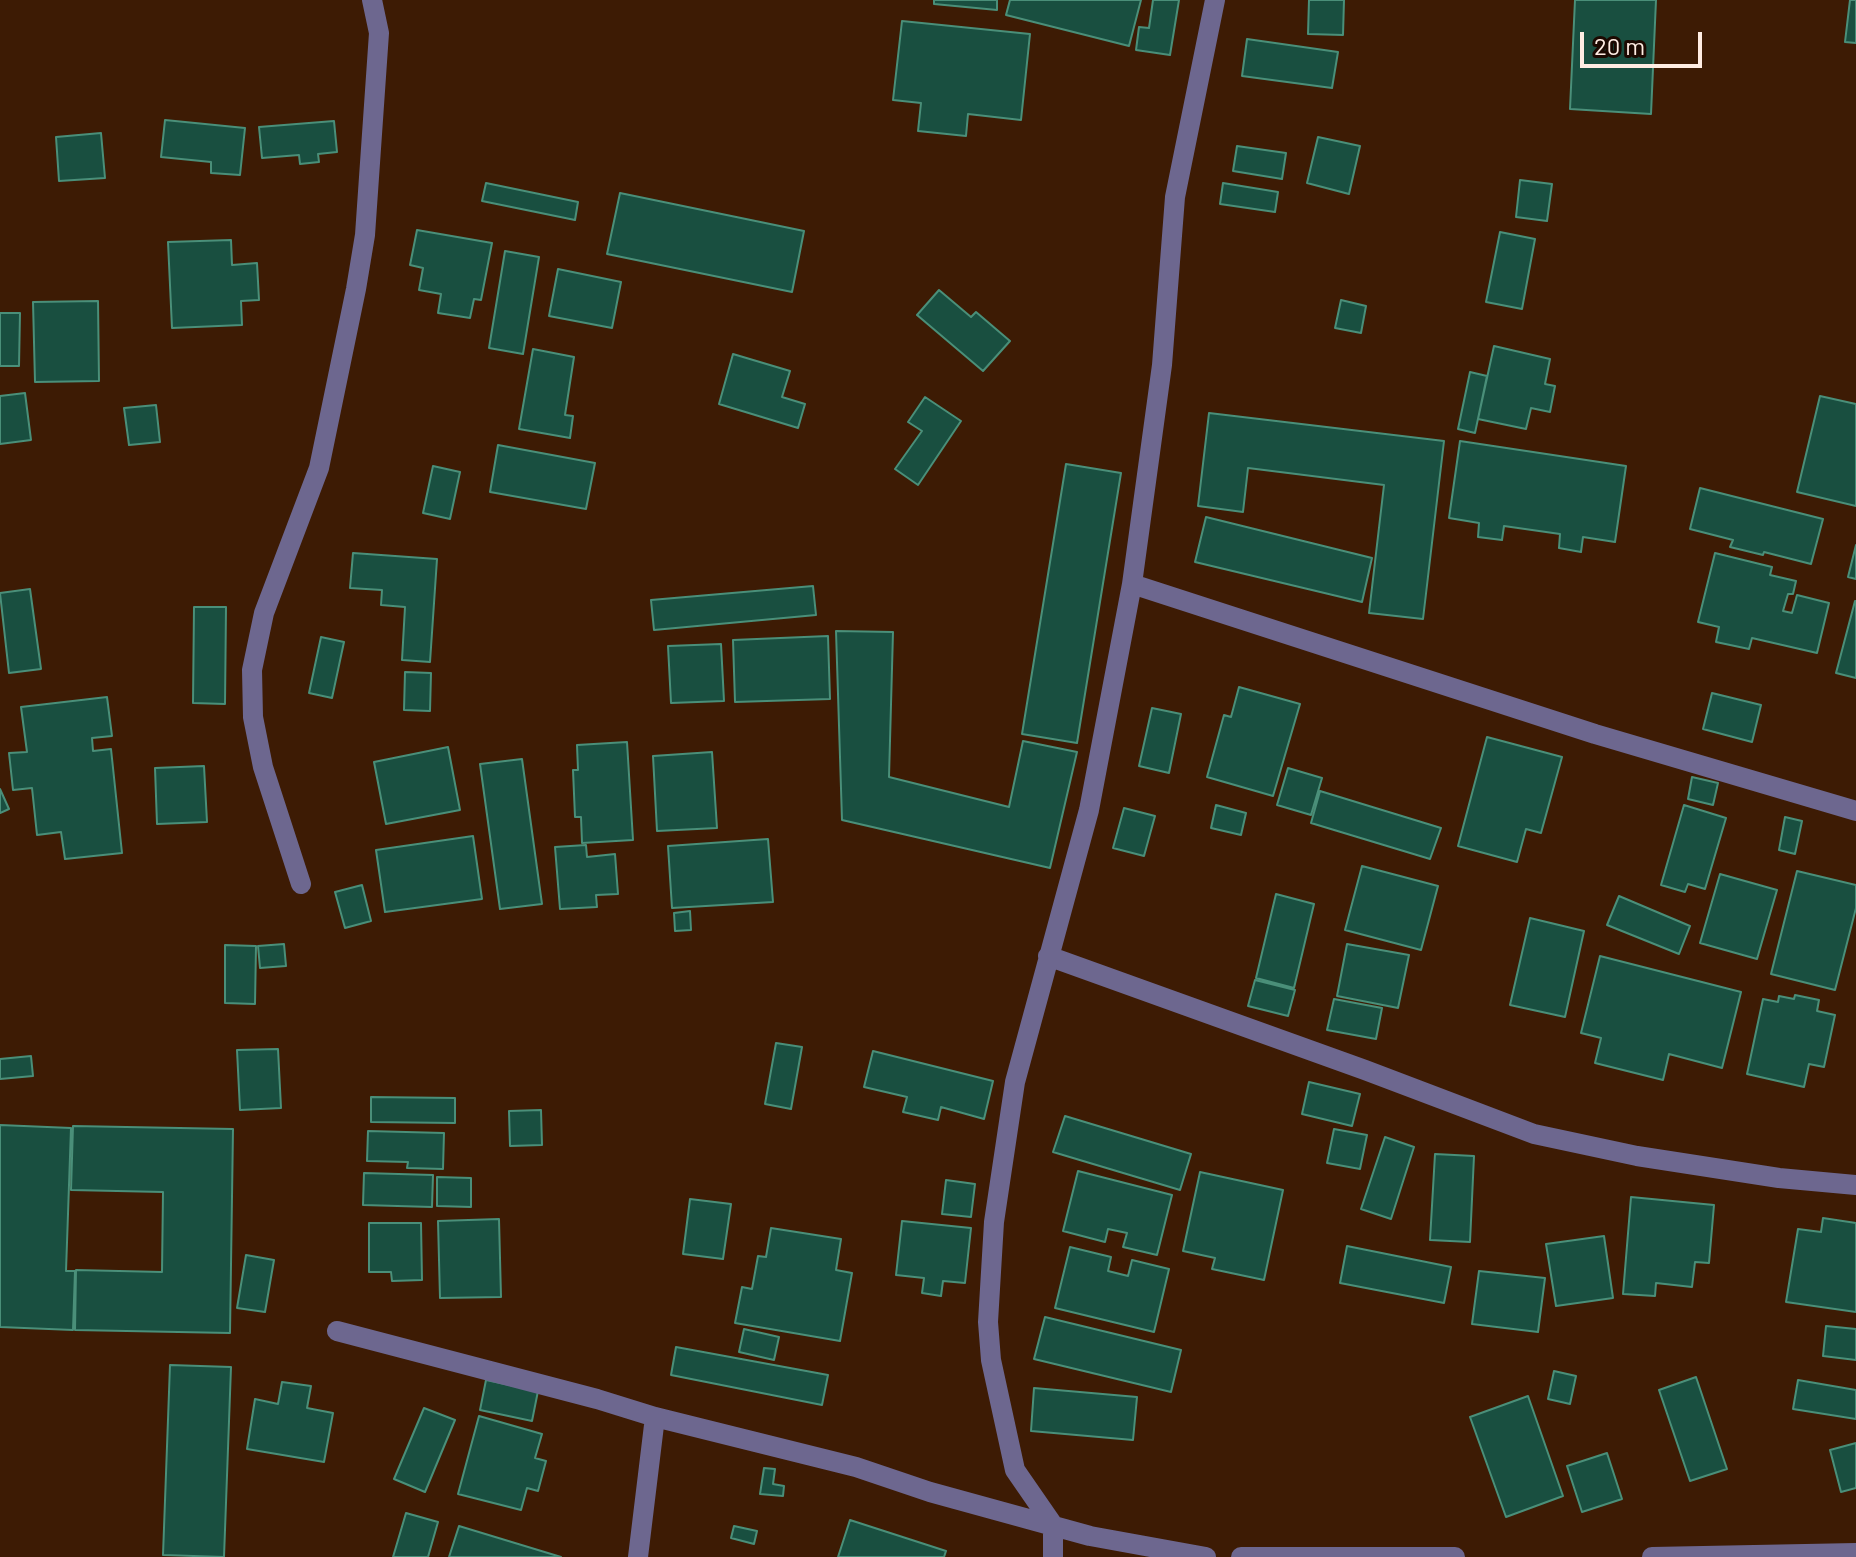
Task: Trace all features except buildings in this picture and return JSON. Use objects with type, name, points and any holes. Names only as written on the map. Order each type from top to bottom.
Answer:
[{"type":"street","points":[[301,884],[263,767],[253,717],[252,670],[264,613],[319,468],[356,289],[365,235],[379,33],[372,0]]},
{"type":"street","points":[[1053,1557],[1053,1525],[1015,1470],[991,1360],[988,1322],[994,1222],[1015,1082],[1089,810],[1132,584],[1162,365],[1175,197],[1215,0]]},
{"type":"street","points":[[1132,584],[1595,734],[1856,811]]},
{"type":"street","points":[[1048,956],[1534,1134],[1637,1156],[1779,1178],[1856,1185]]},
{"type":"street","points":[[337,1331],[655,1417],[856,1467],[930,1492],[1053,1525],[1115,1541],[1206,1557]]},
{"type":"street","points":[[638,1557],[655,1417]]},
{"type":"street","points":[[1652,1557],[1856,1553]]},
{"type":"street","points":[[1241,1557],[1455,1557]]}]
